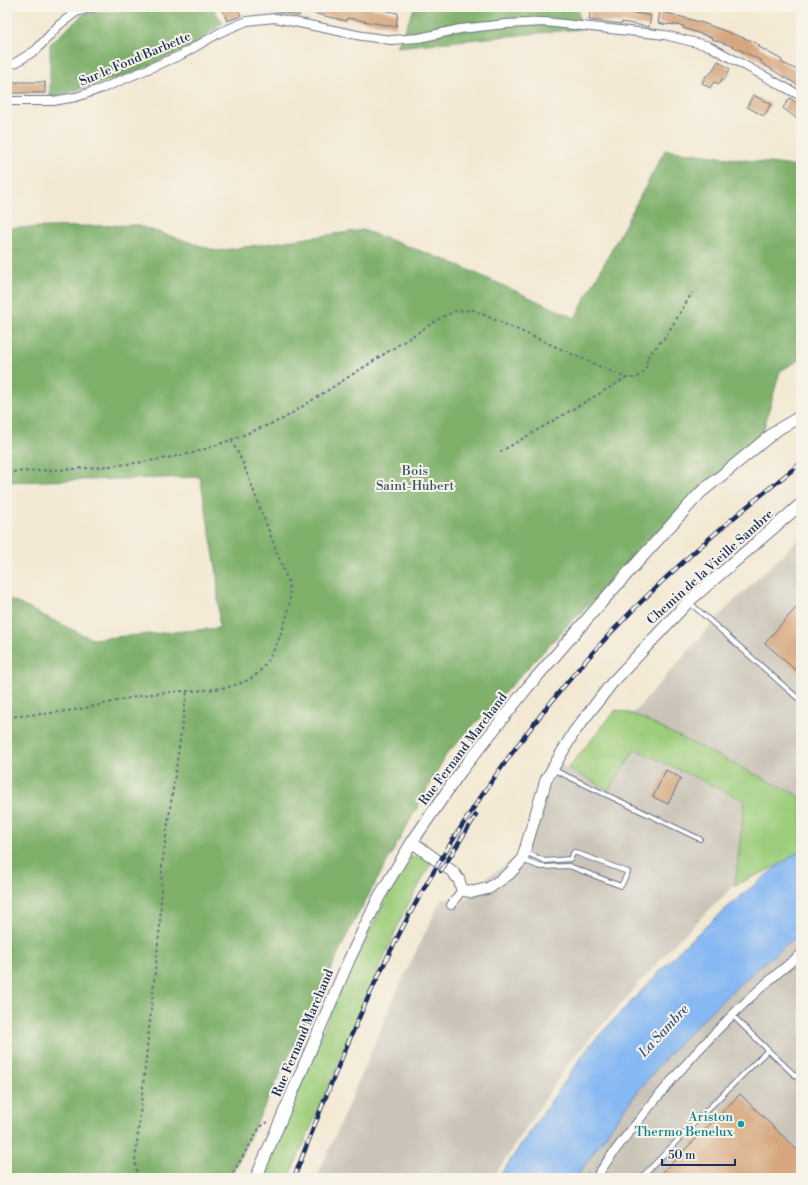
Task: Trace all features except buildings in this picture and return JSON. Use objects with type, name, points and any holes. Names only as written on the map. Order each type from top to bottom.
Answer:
[{"type":"street","points":[[7,65],[15,63],[36,50],[59,26],[76,12],[95,7]]},
{"type":"street","name":"Sur le Fond Barbette","points":[[7,100],[53,101],[76,97],[103,88],[181,55],[221,32],[247,21],[275,18],[362,36],[391,40],[419,38],[460,29],[506,24],[545,22],[665,35],[709,46],[801,96]]},
{"type":"street","name":"Rue Fernand Marchand","points":[[256,1178],[349,960],[379,897],[412,842],[461,771],[527,688],[700,493],[777,430],[801,416]]},
{"type":"street","name":"Chemin de la Vieille Sambre","points":[[462,890],[474,892],[489,888],[509,874],[523,856],[546,780],[574,732],[612,683],[689,601],[801,504]]},
{"type":"street","points":[[412,842],[453,872],[458,880],[462,890],[451,905]]},
{"type":"street","points":[[596,1178],[631,1129],[678,1072],[732,1015],[801,954]]},
{"type":"lane","points":[[689,601],[801,701]]},
{"type":"lane","points":[[552,769],[700,839]]},
{"type":"lane","points":[[574,852],[628,872],[622,886],[569,866],[541,867],[523,856],[545,861],[570,859],[574,852]]},
{"type":"lane","points":[[732,1015],[801,1081]]},
{"type":"lane","points":[[641,1178],[704,1112],[768,1050]]},
{"type":"path","points":[[7,472],[58,471],[123,465],[188,454],[231,440],[283,419],[442,317],[456,311],[473,310],[626,378],[636,378],[645,371],[648,356],[666,336],[692,294]]},
{"type":"path","points":[[500,452],[626,378]]},
{"type":"path","points":[[7,717],[78,709],[159,693],[223,688],[243,683],[263,668],[275,648],[288,613],[290,598],[289,584],[243,463],[231,440]]},
{"type":"path","points":[[138,1178],[135,1162],[160,925],[162,865],[187,691]]},
{"type":"path","points":[[230,1178],[260,1127],[283,1115]]},
{"type":"shaded area","points":[[801,537],[801,797],[633,714],[721,614]]},
{"type":"shaded area","points":[[634,749],[745,802],[735,885],[676,942],[569,1062],[493,1178],[317,1178],[397,991],[442,898],[461,904],[485,879],[515,858],[560,764],[609,789]]},
{"type":"shaded area","points":[[801,933],[801,1178],[576,1178],[614,1122],[657,1068],[704,1018],[748,977]]},
{"type":"green space","points":[[177,7],[212,7],[223,23],[193,46],[131,74],[50,98],[50,44],[85,13],[173,9]]},
{"type":"green space","points":[[415,7],[578,7],[580,29],[397,47]]},
{"type":"green space","name":"Bois Saint-Hubert","points":[[665,150],[801,167],[801,359],[780,371],[762,435],[567,626],[446,755],[351,927],[230,1178],[7,1178],[7,598],[92,639],[219,628],[217,573],[200,477],[7,482],[7,228],[136,225],[217,251],[363,230],[451,262],[575,318]]},
{"type":"green space","points":[[616,710],[633,714],[801,797],[801,850],[779,865],[735,885],[745,801],[635,749],[609,790],[568,768]]},
{"type":"green space","points":[[416,856],[433,860],[402,916],[289,1178],[261,1178],[342,986],[407,858]]},
{"type":"water","name":"La Sambre","points":[[801,850],[801,933],[744,980],[673,1050],[625,1108],[576,1178],[498,1178],[590,1045],[687,943],[737,899],[779,865]]},
{"type":"railway","points":[[294,1178],[350,1038],[388,956],[430,877],[478,801],[504,764],[558,693],[611,632],[690,556],[744,509],[801,463]]},
{"type":"railway","points":[[441,871],[476,815]]},
{"type":"place","name":"Ariston Thermo Benelux","points":[[741,1124]]}]
